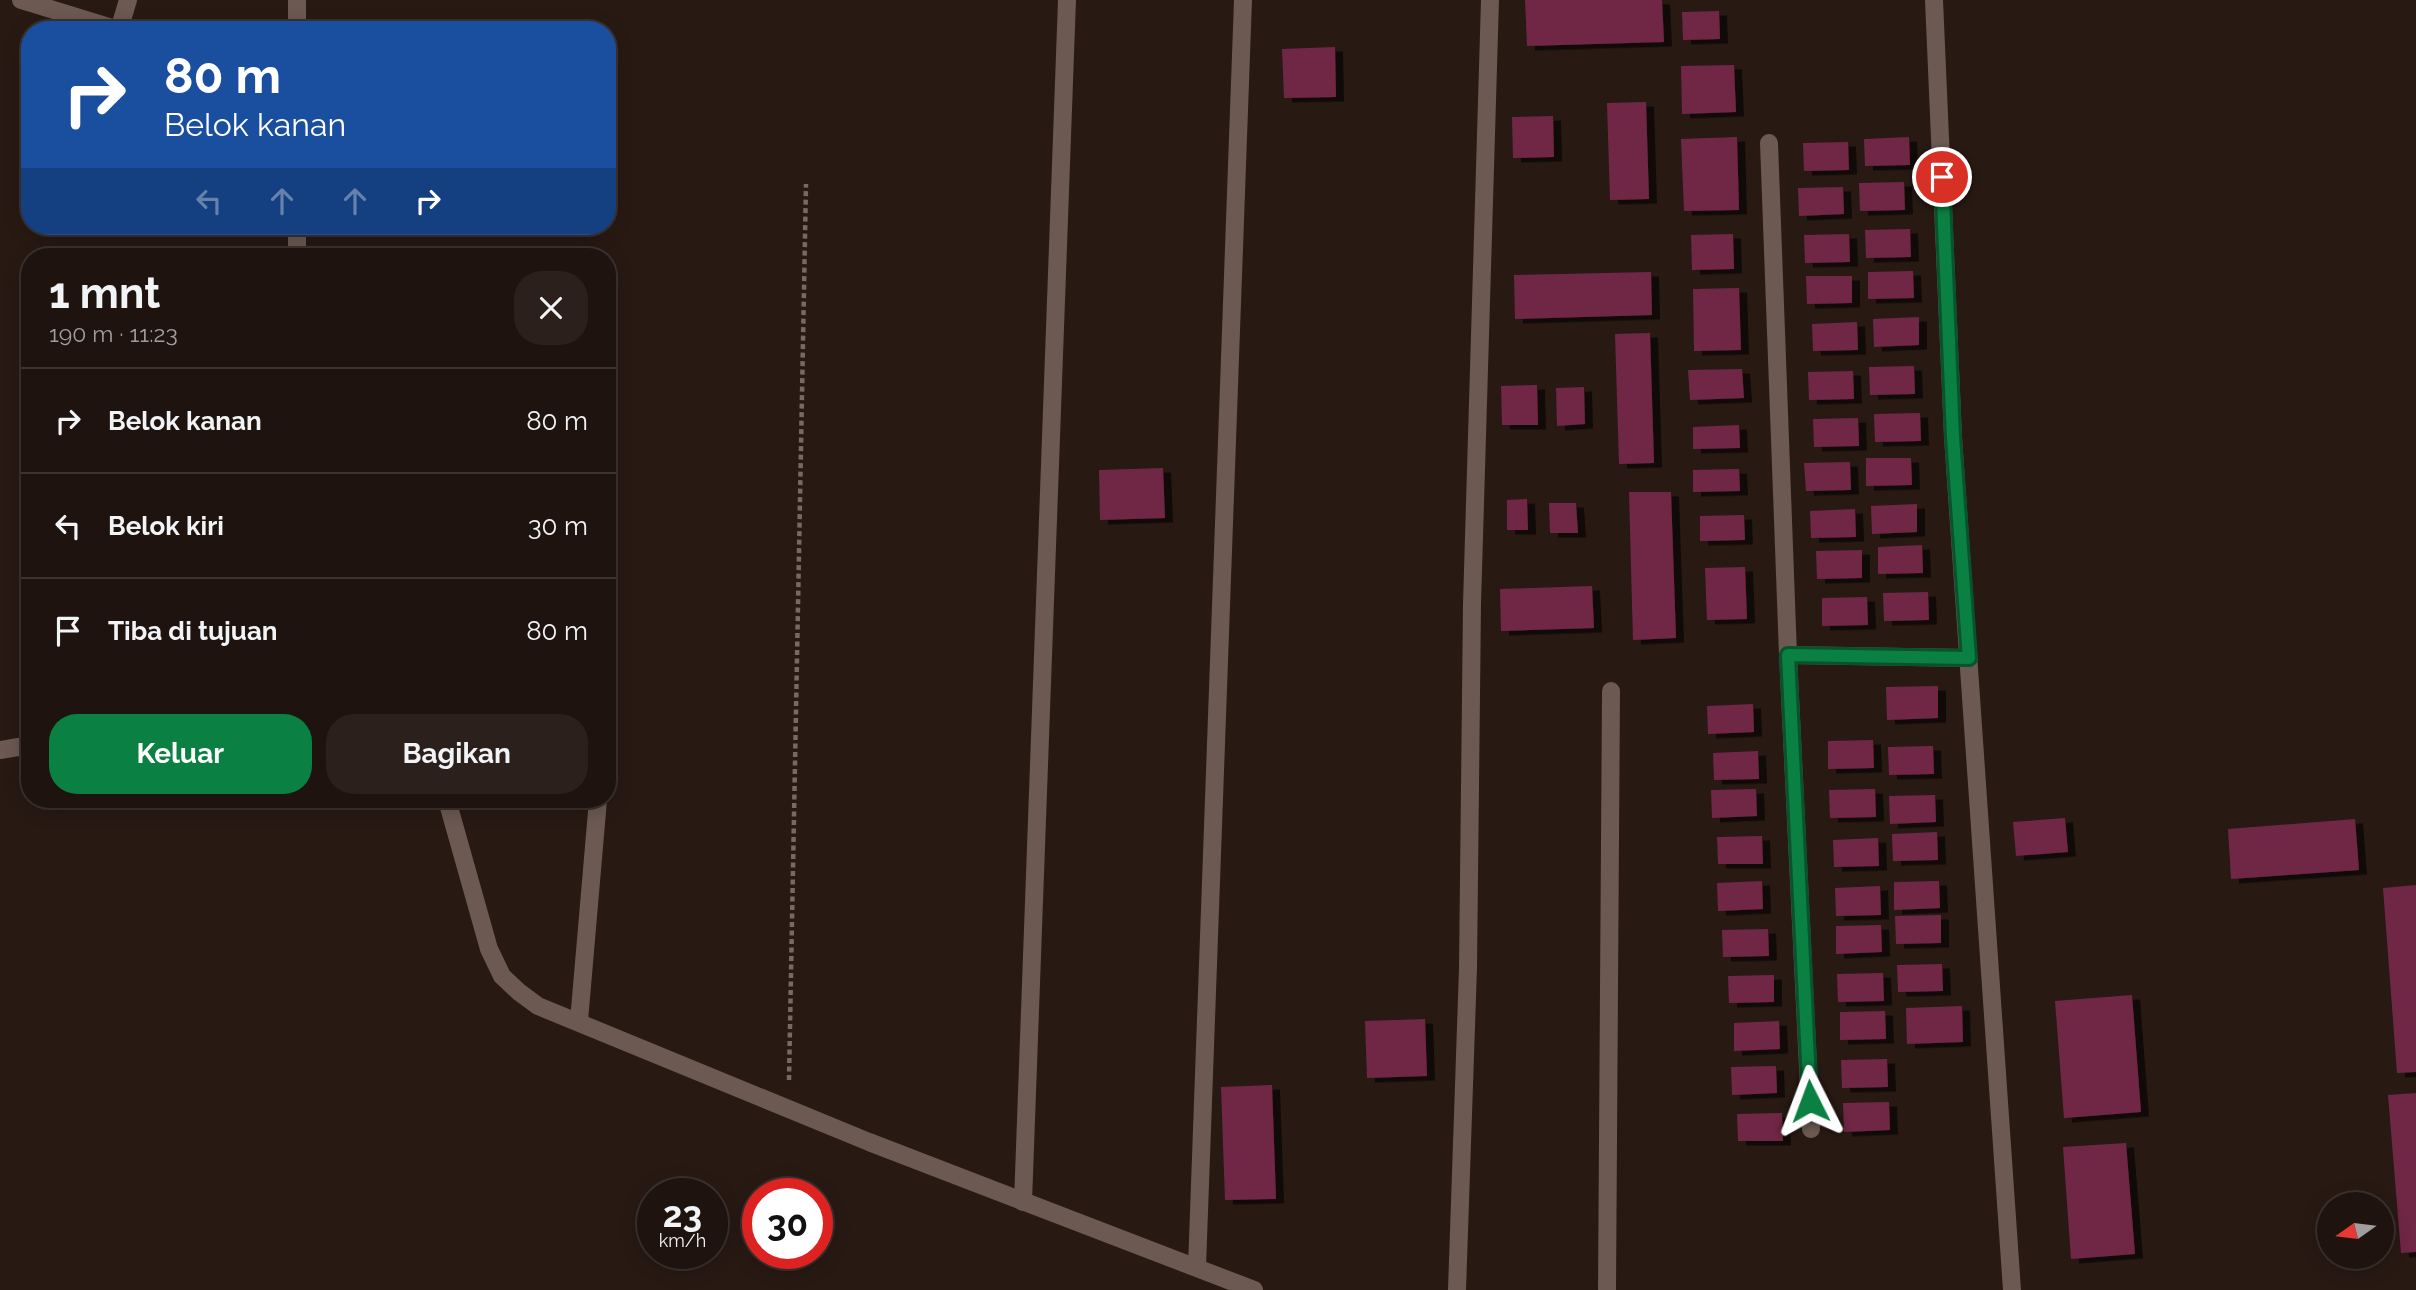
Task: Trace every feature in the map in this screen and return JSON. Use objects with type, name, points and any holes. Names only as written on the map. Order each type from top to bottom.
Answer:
[{"type":"street","points":[[21,0],[90,21]]},
{"type":"street","points":[[122,21],[128,0]]},
{"type":"street","points":[[297,0],[297,21]]},
{"type":"street","points":[[1023,1202],[1068,0]]},
{"type":"street","points":[[1197,1267],[1243,0]]},
{"type":"street","points":[[1457,1290],[1468,968],[1472,604],[1490,0]]},
{"type":"street","points":[[1934,0],[1953,437],[2012,1290]]},
{"type":"street","points":[[1769,143],[1788,655],[1811,1129]]},
{"type":"street","points":[[1788,655],[1969,658]]},
{"type":"street","points":[[1607,1290],[1611,691]]},
{"type":"street","points":[[0,750],[21,746]]},
{"type":"street","points":[[449,808],[489,948],[502,976],[538,1006],[788,1109],[1254,1290]]},
{"type":"street","points":[[579,1021],[597,808]]},
{"type":"path","points":[[788,1109],[806,184]]},
{"type":"building","points":[[1525,0],[1662,0],[1664,42],[1527,46]]},
{"type":"building","points":[[1719,11],[1720,39],[1683,40],[1682,12]]},
{"type":"building","points":[[1335,47],[1336,97],[1284,98],[1282,49]]},
{"type":"building","points":[[1734,65],[1736,112],[1682,114],[1681,66]]},
{"type":"building","points":[[1646,102],[1649,199],[1610,200],[1607,103]]},
{"type":"building","points":[[1553,116],[1554,157],[1513,158],[1512,117]]},
{"type":"building","points":[[1737,137],[1739,210],[1684,211],[1681,139]]},
{"type":"building","points":[[1909,137],[1910,165],[1865,166],[1864,139]]},
{"type":"building","points":[[1848,142],[1849,170],[1804,171],[1803,143]]},
{"type":"building","points":[[1904,182],[1905,210],[1860,211],[1859,183]]},
{"type":"building","points":[[1843,187],[1844,214],[1799,216],[1798,188]]},
{"type":"building","points":[[1910,229],[1911,257],[1866,258],[1865,230]]},
{"type":"building","points":[[1733,234],[1734,269],[1692,270],[1691,235]]},
{"type":"building","points":[[1849,234],[1850,262],[1805,263],[1804,235]]},
{"type":"building","points":[[1913,271],[1914,298],[1868,299],[1868,272]]},
{"type":"building","points":[[1651,272],[1652,315],[1515,319],[1514,275]]},
{"type":"building","points":[[1806,276],[1852,276],[1852,303],[1807,304]]},
{"type":"building","points":[[1739,288],[1741,350],[1694,351],[1693,289]]},
{"type":"building","points":[[1919,317],[1919,345],[1874,347],[1873,319]]},
{"type":"building","points":[[1857,322],[1858,350],[1813,351],[1812,324]]},
{"type":"building","points":[[1650,333],[1654,463],[1619,464],[1615,334]]},
{"type":"building","points":[[1914,366],[1915,394],[1870,395],[1869,367]]},
{"type":"building","points":[[1742,369],[1744,398],[1690,400],[1688,370]]},
{"type":"building","points":[[1853,371],[1854,399],[1809,400],[1808,372]]},
{"type":"building","points":[[1537,385],[1538,425],[1502,425],[1501,386]]},
{"type":"building","points":[[1584,387],[1585,424],[1557,426],[1556,388]]},
{"type":"building","points":[[1920,413],[1921,441],[1875,442],[1874,414]]},
{"type":"building","points":[[1858,418],[1859,446],[1814,447],[1813,419]]},
{"type":"building","points":[[1739,425],[1740,448],[1693,449],[1693,427]]},
{"type":"building","points":[[1866,458],[1911,458],[1912,485],[1866,486]]},
{"type":"building","points":[[1850,462],[1851,490],[1806,491],[1804,463]]},
{"type":"building","points":[[1163,468],[1165,518],[1100,520],[1099,470]]},
{"type":"building","points":[[1739,469],[1740,491],[1693,492],[1693,470]]},
{"type":"building","points":[[1629,492],[1671,492],[1676,638],[1633,640]]},
{"type":"building","points":[[1527,499],[1528,530],[1507,530],[1507,500]]},
{"type":"building","points":[[1549,503],[1576,503],[1578,533],[1550,533]]},
{"type":"building","points":[[1917,504],[1917,532],[1872,534],[1871,506]]},
{"type":"building","points":[[1855,509],[1856,537],[1811,538],[1810,511]]},
{"type":"building","points":[[1744,515],[1745,540],[1700,541],[1700,516]]},
{"type":"building","points":[[1922,545],[1923,573],[1878,574],[1878,547]]},
{"type":"building","points":[[1862,550],[1862,578],[1817,579],[1816,551]]},
{"type":"building","points":[[1745,567],[1747,619],[1707,620],[1705,568]]},
{"type":"building","points":[[1592,586],[1594,628],[1501,631],[1500,589]]},
{"type":"building","points":[[1928,592],[1929,620],[1884,621],[1883,593]]},
{"type":"building","points":[[1867,597],[1868,625],[1822,626],[1822,598]]},
{"type":"building","points":[[1938,686],[1938,718],[1887,720],[1886,687]]},
{"type":"building","points":[[1753,704],[1754,732],[1708,734],[1707,706]]},
{"type":"building","points":[[1873,740],[1874,768],[1828,769],[1828,741]]},
{"type":"building","points":[[1933,746],[1934,774],[1889,775],[1888,747]]},
{"type":"building","points":[[1758,751],[1759,779],[1714,780],[1713,753]]},
{"type":"building","points":[[1756,789],[1757,816],[1712,818],[1711,790]]},
{"type":"building","points":[[1875,789],[1876,817],[1830,818],[1829,790]]},
{"type":"building","points":[[1935,795],[1936,822],[1890,824],[1889,796]]},
{"type":"building","points":[[2065,818],[2068,852],[2016,856],[2013,822]]},
{"type":"building","points":[[2355,819],[2359,870],[2231,879],[2228,829]]},
{"type":"building","points":[[1937,832],[1938,860],[1893,861],[1892,834]]},
{"type":"building","points":[[1762,836],[1763,864],[1718,864],[1717,837]]},
{"type":"building","points":[[1878,838],[1879,866],[1834,867],[1833,840]]},
{"type":"building","points":[[1762,881],[1763,909],[1718,911],[1717,883]]},
{"type":"building","points":[[1939,881],[1940,908],[1894,910],[1894,882]]},
{"type":"building","points":[[2416,885],[2416,1072],[2397,1073],[2383,888]]},
{"type":"building","points":[[1880,886],[1881,915],[1836,916],[1835,888]]},
{"type":"building","points":[[1941,915],[1941,943],[1896,944],[1895,916]]},
{"type":"building","points":[[1881,925],[1882,952],[1836,954],[1836,926]]},
{"type":"building","points":[[1768,929],[1769,956],[1723,957],[1722,930]]},
{"type":"building","points":[[1942,964],[1943,991],[1898,992],[1897,965]]},
{"type":"building","points":[[1883,973],[1884,1001],[1838,1002],[1837,974]]},
{"type":"building","points":[[1774,975],[1774,1002],[1729,1003],[1728,976]]},
{"type":"building","points":[[2132,995],[2141,1112],[2064,1118],[2055,1001]]},
{"type":"building","points":[[1962,1006],[1963,1042],[1907,1044],[1906,1008]]},
{"type":"building","points":[[1885,1011],[1886,1039],[1840,1040],[1840,1012]]},
{"type":"building","points":[[1425,1019],[1427,1076],[1367,1078],[1365,1021]]},
{"type":"building","points":[[1779,1021],[1780,1049],[1734,1051],[1734,1023]]},
{"type":"building","points":[[1887,1059],[1888,1087],[1842,1088],[1841,1060]]},
{"type":"building","points":[[1776,1066],[1777,1093],[1732,1095],[1731,1067]]},
{"type":"building","points":[[1272,1085],[1276,1199],[1225,1200],[1221,1087]]},
{"type":"building","points":[[2416,1093],[2416,1252],[2401,1253],[2388,1095]]},
{"type":"building","points":[[1889,1102],[1890,1130],[1844,1132],[1843,1103]]},
{"type":"building","points":[[1782,1113],[1783,1141],[1738,1141],[1737,1114]]},
{"type":"building","points":[[2126,1143],[2135,1254],[2071,1259],[2063,1147]]},
{"type":"route","points":[[1810,1101],[1788,655],[1969,658],[1953,437],[1942,177]]}]
